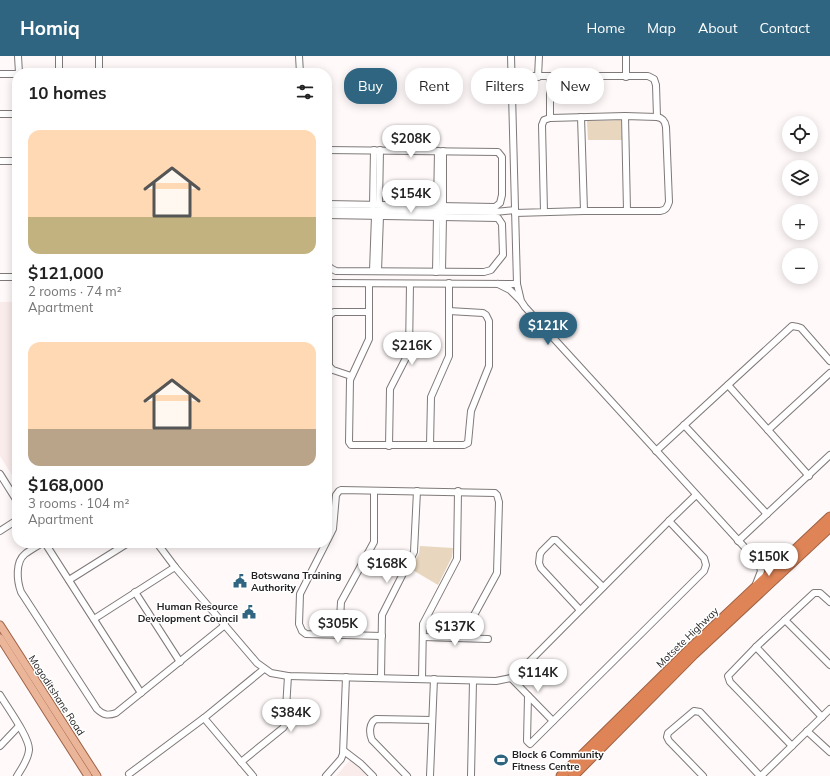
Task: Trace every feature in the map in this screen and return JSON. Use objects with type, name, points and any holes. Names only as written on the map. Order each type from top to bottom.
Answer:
[{"type":"highway","name":"Motsete Highway","points":[[561,776],[690,649],[830,517]]},
{"type":"highway","name":"Motsete Highway","points":[[573,776],[694,654],[830,527]]},
{"type":"main road","name":"Mogoditshane Road","points":[[0,625],[96,776]]},
{"type":"main road","name":"Mogoditshane Road","points":[[0,638],[88,776]]},
{"type":"street","points":[[18,56],[18,68]]},
{"type":"street","points":[[59,56],[59,68]]},
{"type":"street","points":[[99,56],[100,68]]},
{"type":"street","points":[[299,56],[300,68]]},
{"type":"street","points":[[511,56],[512,68]]},
{"type":"street","points":[[539,56],[538,77],[546,77]]},
{"type":"street","points":[[626,56],[626,77]]},
{"type":"street","points":[[0,74],[12,73]]},
{"type":"street","points":[[604,77],[648,76],[654,79],[656,85],[657,117]]},
{"type":"street","points":[[513,104],[517,284],[521,301]]},
{"type":"street","points":[[550,104],[550,118]]},
{"type":"street","points":[[0,114],[12,114]]},
{"type":"street","points":[[332,210],[515,213],[664,210],[668,206],[665,121],[662,118],[657,117],[625,116],[550,118],[544,120],[542,126],[544,212]]},
{"type":"street","points":[[625,116],[627,210]]},
{"type":"street","points":[[581,117],[584,211]]},
{"type":"street","points":[[332,150],[441,150],[498,152],[501,155],[502,195],[500,203],[495,207],[440,217],[376,204],[332,214]]},
{"type":"street","points":[[376,204],[377,150]]},
{"type":"street","points":[[440,205],[441,150]]},
{"type":"street","points":[[0,161],[12,161]]},
{"type":"street","points":[[332,206],[344,210],[378,216],[440,205],[500,219],[502,224],[503,253],[502,258],[491,270],[487,272],[336,271],[332,269]]},
{"type":"street","points":[[376,271],[378,216]]},
{"type":"street","points":[[439,272],[440,217]]},
{"type":"street","points":[[0,277],[12,277]]},
{"type":"street","points":[[332,283],[517,284]]},
{"type":"street","points":[[430,445],[431,397],[448,356],[449,283]]},
{"type":"street","points":[[370,284],[368,342],[351,376],[349,384],[350,445],[389,446],[468,444],[471,411],[489,366],[488,318],[483,313],[478,312],[449,312]]},
{"type":"street","points":[[389,446],[390,389],[409,352],[410,284]]},
{"type":"street","points":[[496,284],[510,290],[521,301],[759,564],[761,571],[755,587]]},
{"type":"street","points":[[332,314],[334,312],[370,312]]},
{"type":"street","points":[[656,451],[792,326],[801,328],[830,361]]},
{"type":"street","points":[[332,369],[351,376]]},
{"type":"street","points":[[768,430],[830,373]]},
{"type":"street","points":[[728,385],[809,476]]},
{"type":"street","points":[[684,425],[767,514]]},
{"type":"street","points":[[738,541],[830,455]]},
{"type":"street","points":[[0,474],[2,483],[12,495]]},
{"type":"street","points":[[332,530],[335,498],[339,491],[342,490],[493,492],[497,495],[499,502],[497,573],[467,628],[466,638]]},
{"type":"street","points":[[339,635],[341,602],[374,542],[374,491]]},
{"type":"street","points":[[381,678],[382,615],[414,550],[417,491]]},
{"type":"street","points":[[422,680],[424,621],[457,559],[458,491]]},
{"type":"street","points":[[161,548],[175,567],[257,663],[271,673],[288,676],[496,681],[511,678],[517,674],[696,495]]},
{"type":"street","points":[[528,696],[527,741],[528,743],[532,743],[706,568],[704,558],[669,521]]},
{"type":"street","points":[[0,531],[12,523]]},
{"type":"street","points":[[580,610],[541,568],[539,558],[542,551],[553,540],[556,540],[603,587]]},
{"type":"street","points":[[35,548],[22,557],[19,567],[19,586],[21,592],[97,710],[104,714],[112,715],[225,625]]},
{"type":"street","points":[[49,548],[141,693]]},
{"type":"street","points":[[69,580],[120,548]]},
{"type":"street","points":[[323,548],[301,590],[299,599],[299,624],[302,631],[306,634],[382,636]]},
{"type":"street","points":[[759,564],[768,566],[783,561]]},
{"type":"street","points":[[94,619],[175,567]]},
{"type":"street","points":[[135,592],[180,662]]},
{"type":"street","points":[[792,746],[729,680],[729,673],[814,593],[820,593],[830,602]]},
{"type":"street","points":[[785,620],[830,665]]},
{"type":"street","points":[[423,637],[488,639]]},
{"type":"street","points":[[756,647],[822,717]]},
{"type":"street","points":[[129,774],[204,718],[264,669]]},
{"type":"street","points":[[242,762],[284,728],[288,676]]},
{"type":"street","points":[[326,776],[341,759],[344,751],[346,677]]},
{"type":"street","points":[[511,678],[553,721]]},
{"type":"street","points":[[430,776],[434,680]]},
{"type":"street","points":[[471,776],[473,681]]},
{"type":"street","points":[[0,695],[27,740],[29,752],[17,776]]},
{"type":"street","points":[[703,776],[669,741],[667,737],[668,733],[694,711],[700,712],[761,776],[830,709]]},
{"type":"street","points":[[204,718],[253,776]]},
{"type":"street","points":[[407,776],[372,740],[370,735],[373,721],[432,720]]},
{"type":"street","points":[[0,746],[19,726]]},
{"type":"street","points":[[808,731],[830,752]]},
{"type":"street","points":[[344,751],[361,764],[373,776]]},
{"type":"shaded area","points":[[621,120],[622,140],[588,140],[587,121]]},
{"type":"shaded area","points":[[0,302],[12,302],[12,475],[0,456]]},
{"type":"shaded area","points":[[420,546],[453,548],[452,557],[438,585],[411,569],[419,553]]},
{"type":"shaded area","points":[[351,759],[367,776],[336,776]]},
{"type":"place","name":"Botswana Training Authority","points":[[240,581]]},
{"type":"place","name":"Human Resource Development Council","points":[[249,612]]},
{"type":"place","name":"Block 6 Community Fitness Centre","points":[[501,760]]}]
